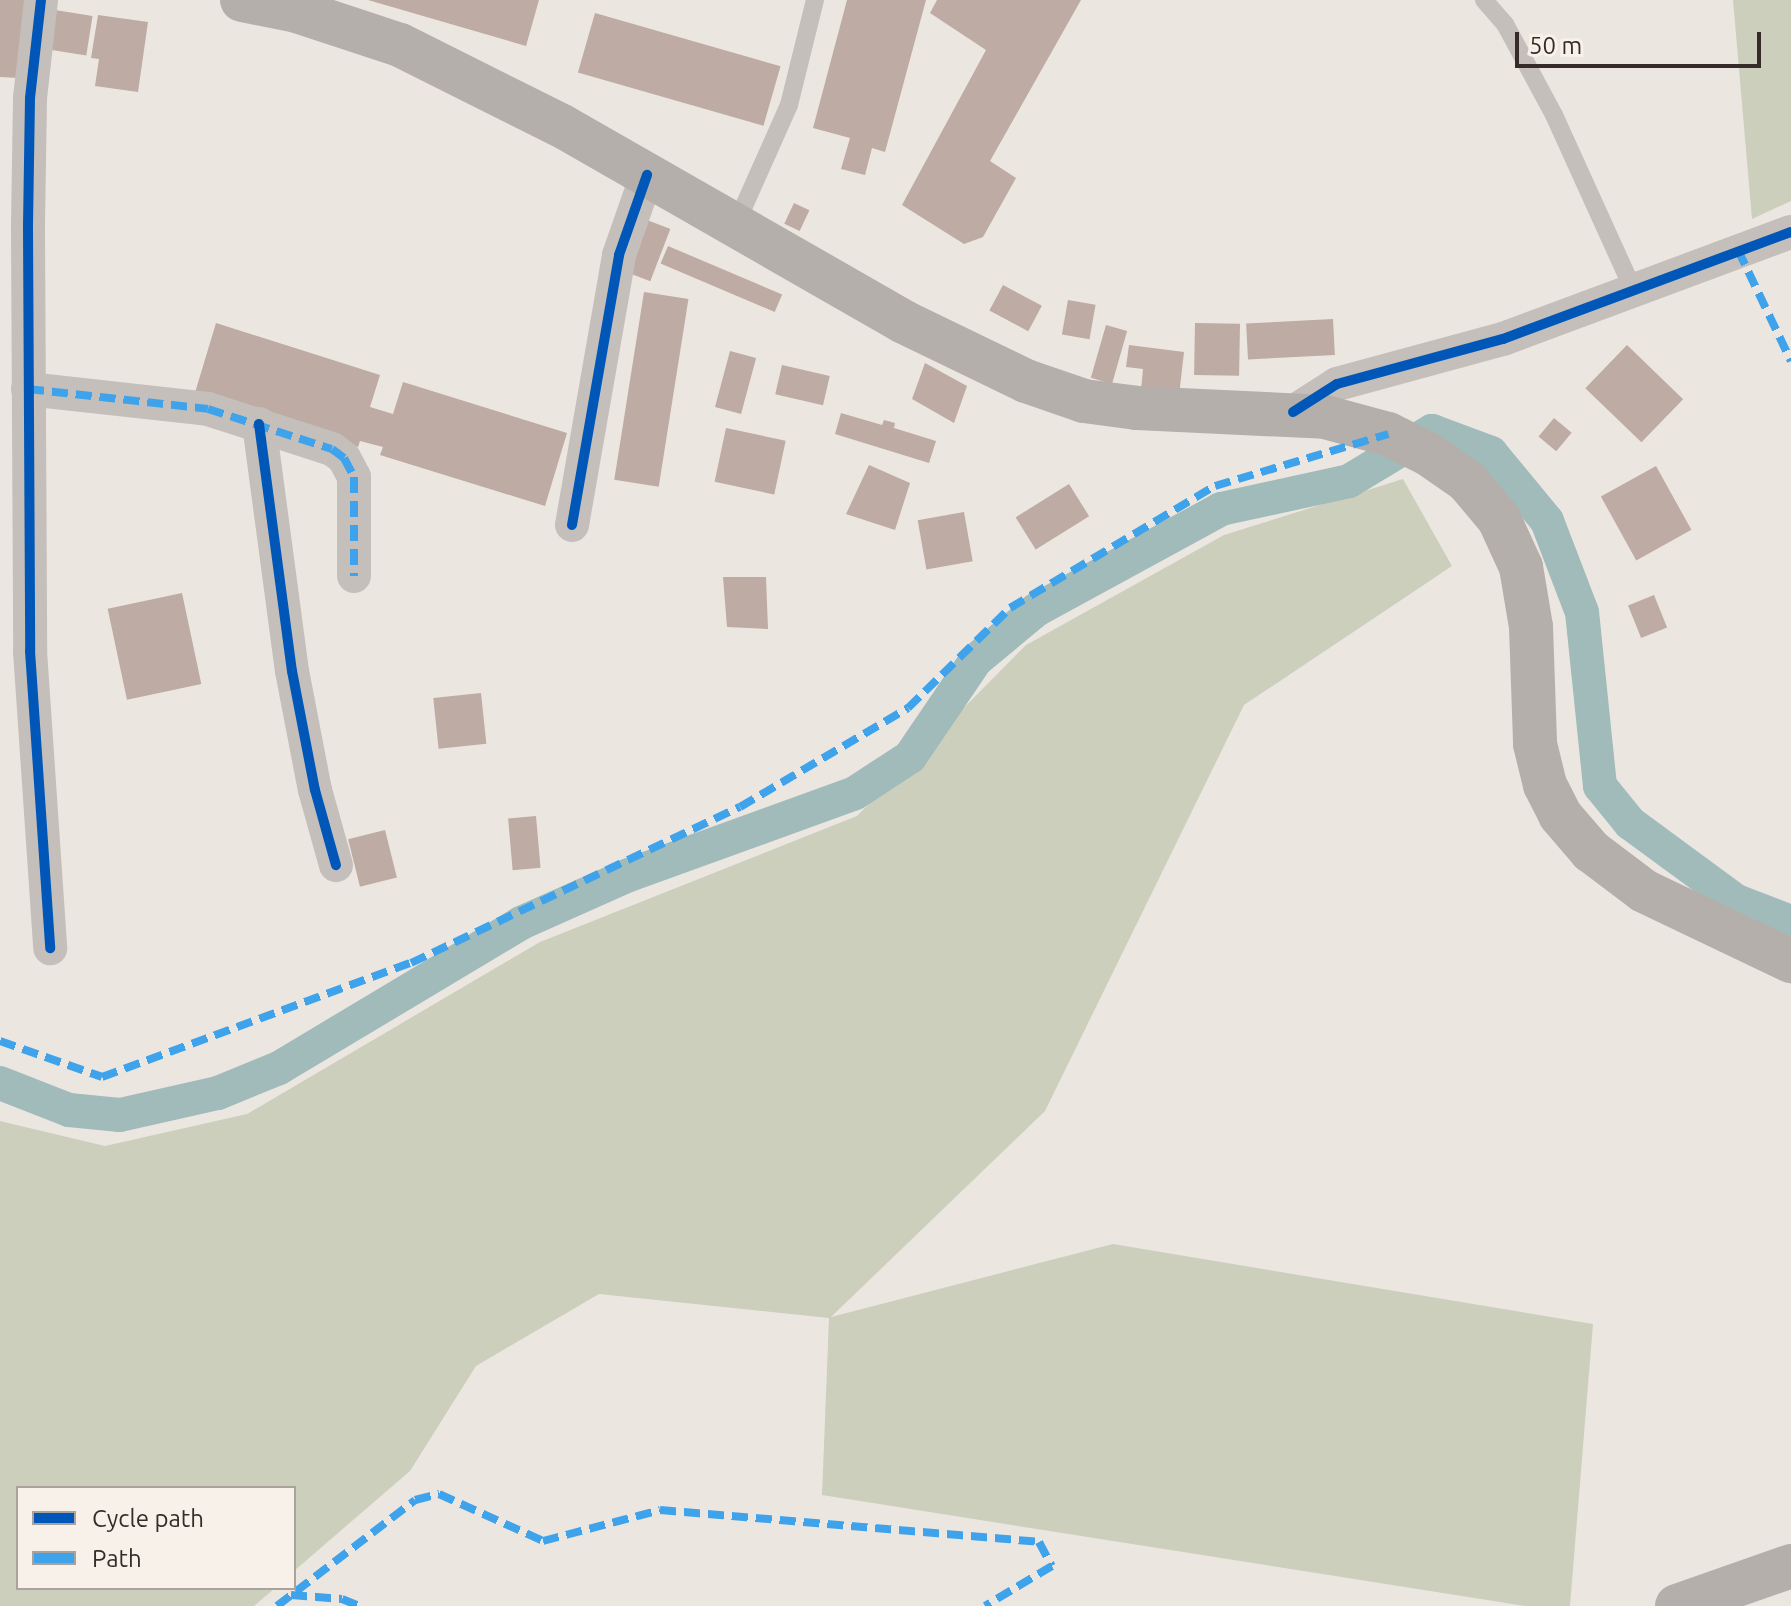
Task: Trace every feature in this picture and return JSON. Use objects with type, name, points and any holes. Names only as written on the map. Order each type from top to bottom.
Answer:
[{"type":"main road","points":[[253,1],[400,45],[647,175],[904,322],[1026,381],[1084,401],[1137,408],[1293,412],[1388,434],[1428,454],[1467,481],[1499,519],[1521,567],[1531,627],[1535,744],[1545,785],[1560,815],[1591,851],[1644,891],[1791,961]]},
{"type":"main road","points":[[1677,1606],[1791,1566]]},
{"type":"street","points":[[41,0],[30,98],[30,651],[50,948]]},
{"type":"street","points":[[572,525],[619,255],[647,175]]},
{"type":"street","points":[[1293,412],[1337,384],[1503,339],[1791,232]]},
{"type":"street","points":[[28,389],[176,405],[259,424],[332,449],[351,468],[354,576]]},
{"type":"street","points":[[259,424],[292,671],[315,790],[336,865]]},
{"type":"lane","points":[[736,224],[789,105],[815,0]]},
{"type":"lane","points":[[1484,0],[1505,24],[1554,115],[1634,291]]},
{"type":"green space","points":[[1733,0],[1791,0],[1791,201],[1752,219]]},
{"type":"green space","points":[[1403,479],[1452,566],[1244,705],[1045,1111],[831,1317],[1113,1244],[1593,1324],[1570,1606],[1525,1606],[822,1495],[829,1318],[599,1294],[476,1366],[410,1471],[296,1569],[296,1486],[16,1486],[16,1590],[273,1590],[254,1606],[0,1606],[0,1121],[105,1146],[247,1114],[540,942],[857,816],[1026,645],[1224,535]]},
{"type":"building","points":[[0,0],[26,0],[19,78],[0,77]]},
{"type":"building","points":[[368,0],[539,0],[526,46]]},
{"type":"building","points":[[847,0],[926,0],[885,152],[872,148],[865,175],[841,169],[850,138],[813,128]]},
{"type":"building","points":[[937,0],[1081,0],[990,161],[1016,178],[983,237],[964,244],[902,205],[986,50],[930,13]]},
{"type":"building","points":[[55,10],[93,16],[86,55],[49,50]]},
{"type":"building","points":[[595,13],[781,66],[763,126],[578,73]]},
{"type":"building","points":[[98,15],[148,22],[138,92],[95,86],[99,59],[91,58]]},
{"type":"building","points":[[794,203],[809,210],[800,231],[784,224]]},
{"type":"building","points":[[647,220],[670,229],[650,281],[627,272]]},
{"type":"building","points":[[668,246],[782,294],[775,312],[661,263]]},
{"type":"building","points":[[1003,285],[1042,306],[1028,331],[989,311]]},
{"type":"building","points":[[644,292],[688,299],[659,487],[614,480]]},
{"type":"building","points":[[1068,300],[1096,305],[1089,339],[1062,334]]},
{"type":"building","points":[[1333,319],[1335,355],[1248,360],[1246,324]]},
{"type":"building","points":[[216,323],[380,375],[370,407],[393,414],[403,382],[567,433],[545,506],[380,455],[383,447],[360,441],[358,447],[194,396]]},
{"type":"building","points":[[1195,323],[1240,324],[1239,376],[1194,375]]},
{"type":"building","points":[[1106,325],[1127,331],[1112,384],[1091,378]]},
{"type":"building","points":[[1129,345],[1184,352],[1179,396],[1141,391],[1143,369],[1126,367]]},
{"type":"building","points":[[1627,345],[1683,399],[1641,442],[1585,388]]},
{"type":"building","points":[[730,351],[756,358],[741,414],[715,407]]},
{"type":"building","points":[[925,363],[967,386],[954,423],[912,399]]},
{"type":"building","points":[[782,365],[830,376],[823,405],[775,394]]},
{"type":"building","points":[[841,413],[882,425],[884,420],[895,423],[894,428],[936,441],[929,463],[835,434]]},
{"type":"building","points":[[1554,418],[1572,433],[1556,451],[1539,436]]},
{"type":"building","points":[[726,428],[786,441],[774,494],[715,482]]},
{"type":"building","points":[[869,465],[910,483],[895,530],[846,514]]},
{"type":"building","points":[[1656,466],[1691,530],[1636,560],[1601,497]]},
{"type":"building","points":[[1069,484],[1089,516],[1036,550],[1016,517]]},
{"type":"building","points":[[964,512],[973,561],[926,569],[918,520]]},
{"type":"building","points":[[723,577],[766,577],[768,629],[727,627]]},
{"type":"building","points":[[182,593],[201,684],[127,700],[108,609]]},
{"type":"building","points":[[1654,595],[1667,627],[1641,638],[1628,605]]},
{"type":"building","points":[[481,693],[486,744],[439,749],[433,698]]},
{"type":"building","points":[[536,816],[541,868],[513,870],[508,818]]},
{"type":"building","points":[[385,830],[397,878],[360,887],[348,839]]},
{"type":"waterway","points":[[0,1083],[69,1110],[120,1115],[218,1093],[279,1068],[521,923],[629,875],[855,793],[910,757],[976,660],[1036,610],[1221,509],[1349,481],[1432,431],[1491,453],[1547,521],[1582,612],[1600,786],[1630,823],[1736,901],[1791,922]]},
{"type":"marked path","points":[[1738,250],[1791,361]]},
{"type":"marked path","points":[[28,389],[208,409],[332,449],[344,458],[354,477],[354,576]]},
{"type":"marked path","points":[[0,1041],[102,1077],[411,963],[740,807],[908,708],[1010,608],[1215,486],[1388,434]]},
{"type":"marked path","points":[[277,1606],[415,1500],[439,1494],[543,1541],[660,1510],[1039,1542],[1052,1566],[985,1606]]},
{"type":"marked path","points":[[291,1595],[342,1599],[359,1606]]},
{"type":"cycle path","points":[[41,0],[30,98],[30,651],[50,948]]},
{"type":"cycle path","points":[[572,525],[619,255],[647,175]]},
{"type":"cycle path","points":[[1293,412],[1337,384],[1503,339],[1791,232]]},
{"type":"cycle path","points":[[259,424],[292,671],[315,790],[336,865]]}]
